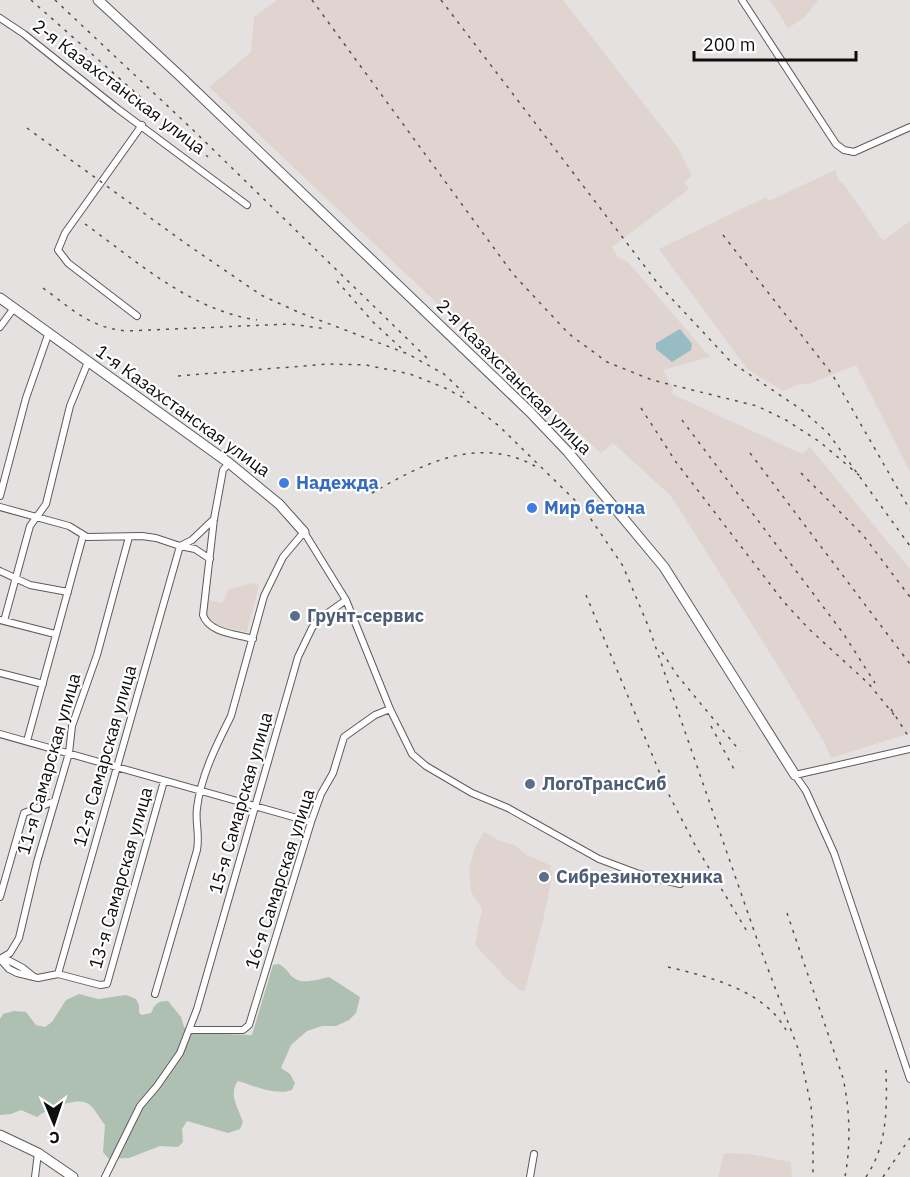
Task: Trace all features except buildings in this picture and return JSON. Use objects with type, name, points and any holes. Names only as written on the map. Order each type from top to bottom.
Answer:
[{"type":"street","points":[[742,0],[836,144],[843,150],[855,152],[910,127]]},
{"type":"street","name":"2-я Казахстанская улица","points":[[101,1],[530,412],[568,453],[664,567],[806,791],[834,853],[910,1079]]},
{"type":"street","name":"2-я Казахстанская улица","points":[[0,18],[247,205]]},
{"type":"street","points":[[137,315],[68,263],[58,250],[65,233],[142,125]]},
{"type":"street","name":"1-я Казахстанская улица","points":[[0,298],[229,463],[279,504],[304,532],[346,600],[390,709],[412,754],[426,766],[472,794],[508,808],[599,859],[639,874],[680,884]]},
{"type":"street","points":[[0,327],[14,308]]},
{"type":"street","points":[[0,496],[26,398],[49,332]]},
{"type":"street","points":[[55,634],[2,620],[30,526],[46,504],[70,406],[88,362]]},
{"type":"street","points":[[229,463],[224,470],[214,519],[203,615],[212,627],[253,639]]},
{"type":"street","points":[[0,507],[69,526],[83,536],[156,538],[195,549],[210,558]]},
{"type":"street","points":[[180,546],[192,540],[214,519]]},
{"type":"street","points":[[155,994],[197,850],[199,831],[196,814],[200,791],[222,732],[231,716],[264,596],[283,557],[304,532]]},
{"type":"street","points":[[27,741],[83,536]]},
{"type":"street","name":"11-я Самарская улица","points":[[1,959],[10,953],[19,938],[37,862],[69,753],[72,726],[96,655],[129,537]]},
{"type":"street","name":"12-я Самарская улица","points":[[58,974],[180,546]]},
{"type":"street","points":[[0,571],[30,585],[68,592]]},
{"type":"street","name":"15-я Самарская улица","points":[[105,1177],[140,1106],[180,1053],[190,1030],[298,657],[318,620],[346,600]]},
{"type":"street","points":[[0,673],[43,684]]},
{"type":"street","name":"16-я Самарская улица","points":[[190,1030],[243,1030],[249,1025],[311,822],[321,794],[333,772],[344,737],[375,715],[390,709]]},
{"type":"street","points":[[0,734],[311,822]]},
{"type":"street","points":[[795,775],[910,749]]},
{"type":"street","name":"13-я Самарская улица","points":[[58,974],[100,985],[107,984],[164,781]]},
{"type":"street","points":[[0,897],[24,813],[55,801]]},
{"type":"street","points":[[1,959],[9,969],[33,977],[43,978],[58,974]]},
{"type":"street","points":[[0,1135],[38,1153],[73,1177]]},
{"type":"street","points":[[35,1177],[38,1153]]},
{"type":"street","points":[[530,1177],[534,1154]]},
{"type":"shaded area","points":[[277,0],[563,0],[678,148],[692,176],[684,182],[689,189],[612,247],[618,257],[627,261],[710,357],[663,370],[673,388],[672,394],[802,454],[810,447],[910,569],[910,733],[831,758],[780,669],[671,496],[613,443],[601,453],[442,308],[209,87],[251,52],[254,17]]},
{"type":"shaded area","points":[[770,0],[818,0],[804,18],[788,28]]},
{"type":"shaded area","points":[[835,170],[839,181],[843,183],[883,241],[910,221],[910,472],[856,365],[806,385],[802,383],[783,391],[747,369],[659,249],[766,197],[769,201]]},
{"type":"shaded area","points":[[253,583],[259,585],[247,632],[212,625],[208,621],[206,615],[209,600],[222,603],[229,589]]},
{"type":"shaded area","points":[[484,832],[500,841],[515,845],[525,854],[552,866],[549,870],[553,871],[544,916],[525,991],[520,990],[503,976],[475,945],[482,909],[471,892],[469,868],[475,847]]},
{"type":"shaded area","points":[[724,1153],[749,1154],[791,1162],[792,1177],[718,1177]]},
{"type":"green space","points":[[279,964],[298,980],[311,981],[329,977],[360,997],[356,1013],[349,1020],[336,1026],[322,1026],[307,1031],[291,1045],[281,1068],[290,1074],[295,1083],[292,1090],[272,1091],[238,1081],[234,1096],[243,1122],[240,1129],[228,1133],[187,1121],[182,1129],[183,1142],[178,1147],[160,1146],[129,1158],[109,1159],[103,1152],[105,1125],[87,1103],[76,1102],[61,1105],[37,1117],[21,1110],[0,1115],[0,1019],[3,1014],[14,1011],[26,1012],[36,1025],[45,1027],[52,1022],[66,1000],[79,994],[98,999],[126,995],[136,999],[139,1013],[142,1015],[151,1013],[159,1002],[168,1001],[181,1017],[184,1027],[193,1033],[252,1035],[273,965]]},
{"type":"water","points":[[680,329],[692,344],[691,350],[672,362],[656,349],[656,343]]},
{"type":"railway","points":[[31,0],[208,157]]},
{"type":"railway","points":[[55,0],[191,128],[431,362]]},
{"type":"railway","points":[[312,0],[513,274],[569,334],[607,362],[652,380],[757,406],[786,420],[820,442],[860,476]]},
{"type":"railway","points":[[441,0],[659,285],[731,362],[802,410],[828,433],[910,546]]},
{"type":"railway","points":[[27,128],[185,243],[261,295],[298,312],[408,354],[444,374],[464,393]]},
{"type":"railway","points":[[85,224],[145,268],[187,295],[233,315],[257,320]]},
{"type":"railway","points":[[723,235],[832,374],[910,510]]},
{"type":"railway","points":[[337,281],[373,322],[401,348]]},
{"type":"railway","points":[[43,288],[92,322],[127,331],[290,324],[327,329]]},
{"type":"railway","points":[[178,376],[328,364],[366,365],[410,374],[462,397],[499,426],[584,509],[623,566],[649,628],[759,945],[800,1054],[811,1106],[813,1177]]},
{"type":"railway","points":[[641,408],[676,462],[783,601],[809,629],[869,684],[895,716]]},
{"type":"railway","points":[[682,420],[843,633],[875,683]]},
{"type":"railway","points":[[372,493],[411,472],[451,457],[472,453],[493,453],[514,457],[535,466]]},
{"type":"railway","points":[[750,453],[910,664]]},
{"type":"railway","points":[[801,473],[863,535],[910,597]]},
{"type":"railway","points":[[586,595],[668,793],[695,845],[748,933]]},
{"type":"railway","points":[[662,652],[677,675],[740,751]]},
{"type":"railway","points":[[891,709],[910,739]]},
{"type":"railway","points":[[711,726],[736,773]]},
{"type":"railway","points":[[787,913],[843,1078],[849,1127],[845,1177]]},
{"type":"railway","points":[[668,967],[701,975],[750,995],[776,1016],[786,1030]]},
{"type":"railway","points":[[866,1177],[879,1152],[885,1125],[886,1070]]},
{"type":"railway","points":[[883,1177],[910,1138]]},
{"type":"place","name":"Надежда","points":[[284,483]]},
{"type":"place","name":"Мир бетона","points":[[532,508]]},
{"type":"place","name":"Грунт-сервис","points":[[295,616]]},
{"type":"place","name":"ЛогоТрансСиб","points":[[530,784]]},
{"type":"place","name":"Сибрезинотехника","points":[[544,877]]}]
